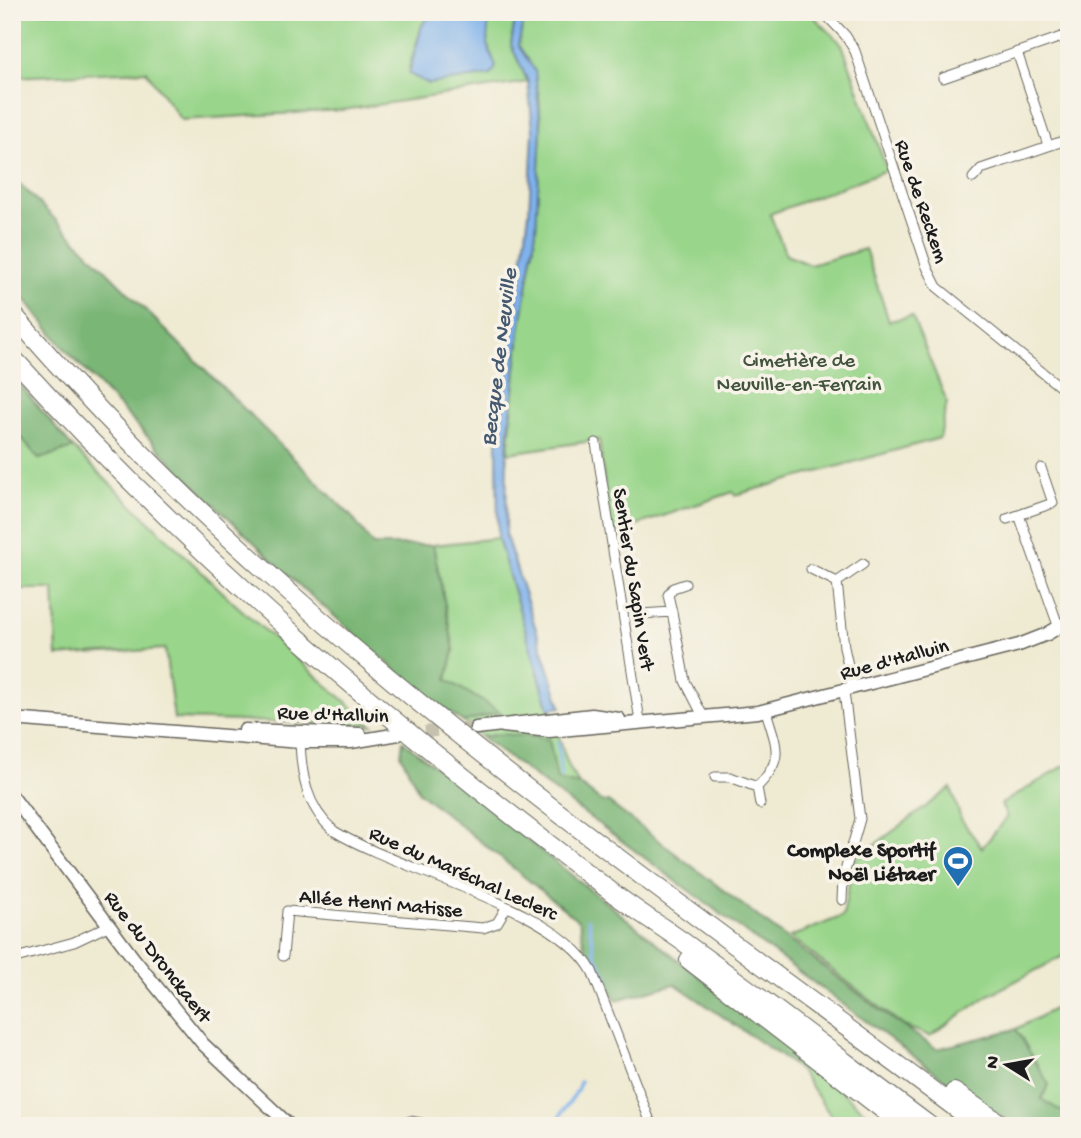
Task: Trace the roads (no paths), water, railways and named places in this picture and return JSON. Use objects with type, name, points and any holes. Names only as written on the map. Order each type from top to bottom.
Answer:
[{"type":"highway","points":[[12,313],[173,484],[327,626],[481,753],[980,1126]]},
{"type":"highway","points":[[12,357],[130,482],[265,611],[404,729],[611,892],[702,955],[930,1126]]},
{"type":"highway","points":[[611,892],[620,906],[889,1120],[904,1126]]},
{"type":"highway","points":[[813,1001],[881,1042],[1004,1126]]},
{"type":"main road","name":"Rue d'Halluin","points":[[476,728],[503,726],[549,731],[766,710],[1019,645],[1064,624]]},
{"type":"main road","name":"Rue d'Halluin","points":[[12,719],[351,742],[399,734],[300,737]]},
{"type":"main road","name":"Rue du Dronckaert","points":[[12,796],[210,1052],[290,1126]]},
{"type":"street","name":"Rue de Reckem","points":[[823,12],[845,35],[855,51],[923,256],[937,287],[1069,394]]},
{"type":"street","points":[[943,78],[1067,35]]},
{"type":"street","points":[[1017,52],[1048,145]]},
{"type":"street","points":[[973,178],[981,169],[1069,139]]},
{"type":"street","name":"Sentier du Sapin Vert","points":[[596,443],[640,721]]},
{"type":"street","points":[[1007,519],[1053,503],[1041,468]]},
{"type":"street","points":[[1018,515],[1064,624]]},
{"type":"street","points":[[837,582],[863,564]]},
{"type":"street","points":[[811,569],[837,582]]},
{"type":"street","points":[[837,582],[860,820],[841,890],[842,900]]},
{"type":"street","points":[[685,584],[673,588],[668,595],[685,681],[703,716]]},
{"type":"street","points":[[640,614],[672,612]]},
{"type":"street","points":[[757,786],[774,769],[777,759],[766,710]]},
{"type":"street","name":"Rue du Maréchal Leclerc","points":[[300,737],[307,794],[318,815],[334,831],[551,929],[588,964],[652,1126]]},
{"type":"street","points":[[715,776],[730,777],[757,786]]},
{"type":"street","points":[[757,786],[760,804]]},
{"type":"street","name":"Allée Henri Matisse","points":[[283,956],[287,911],[487,928],[496,923],[506,908]]},
{"type":"street","points":[[12,959],[74,942],[110,925]]},
{"type":"street","points":[[400,1126],[410,1121],[438,1126]]},
{"type":"water","points":[[433,12],[489,12],[487,44],[496,67],[491,75],[429,84],[409,74],[422,25]]},
{"type":"water","points":[[516,12],[526,12],[518,45],[535,71],[541,128],[536,231],[520,331],[507,449],[506,536],[561,707],[549,709],[498,538],[497,444],[529,213],[533,131],[528,82],[511,45]]},
{"type":"waterway","name":"Becque de Neuville","points":[[558,743],[561,777]]},
{"type":"waterway","name":"Becque de Neuville","points":[[588,919],[595,955],[608,979]]},
{"type":"waterway","name":"Becque de Neuville","points":[[557,1126],[580,1082]]},
{"type":"tunnel","points":[[407,733],[476,728]]},
{"type":"place","name":"Complexe Sportif Noël Liétaer","points":[[958,888]]},
{"type":"park label","name":"Cimetière de Neuville-en-Ferrain","points":[[799,371]]}]
